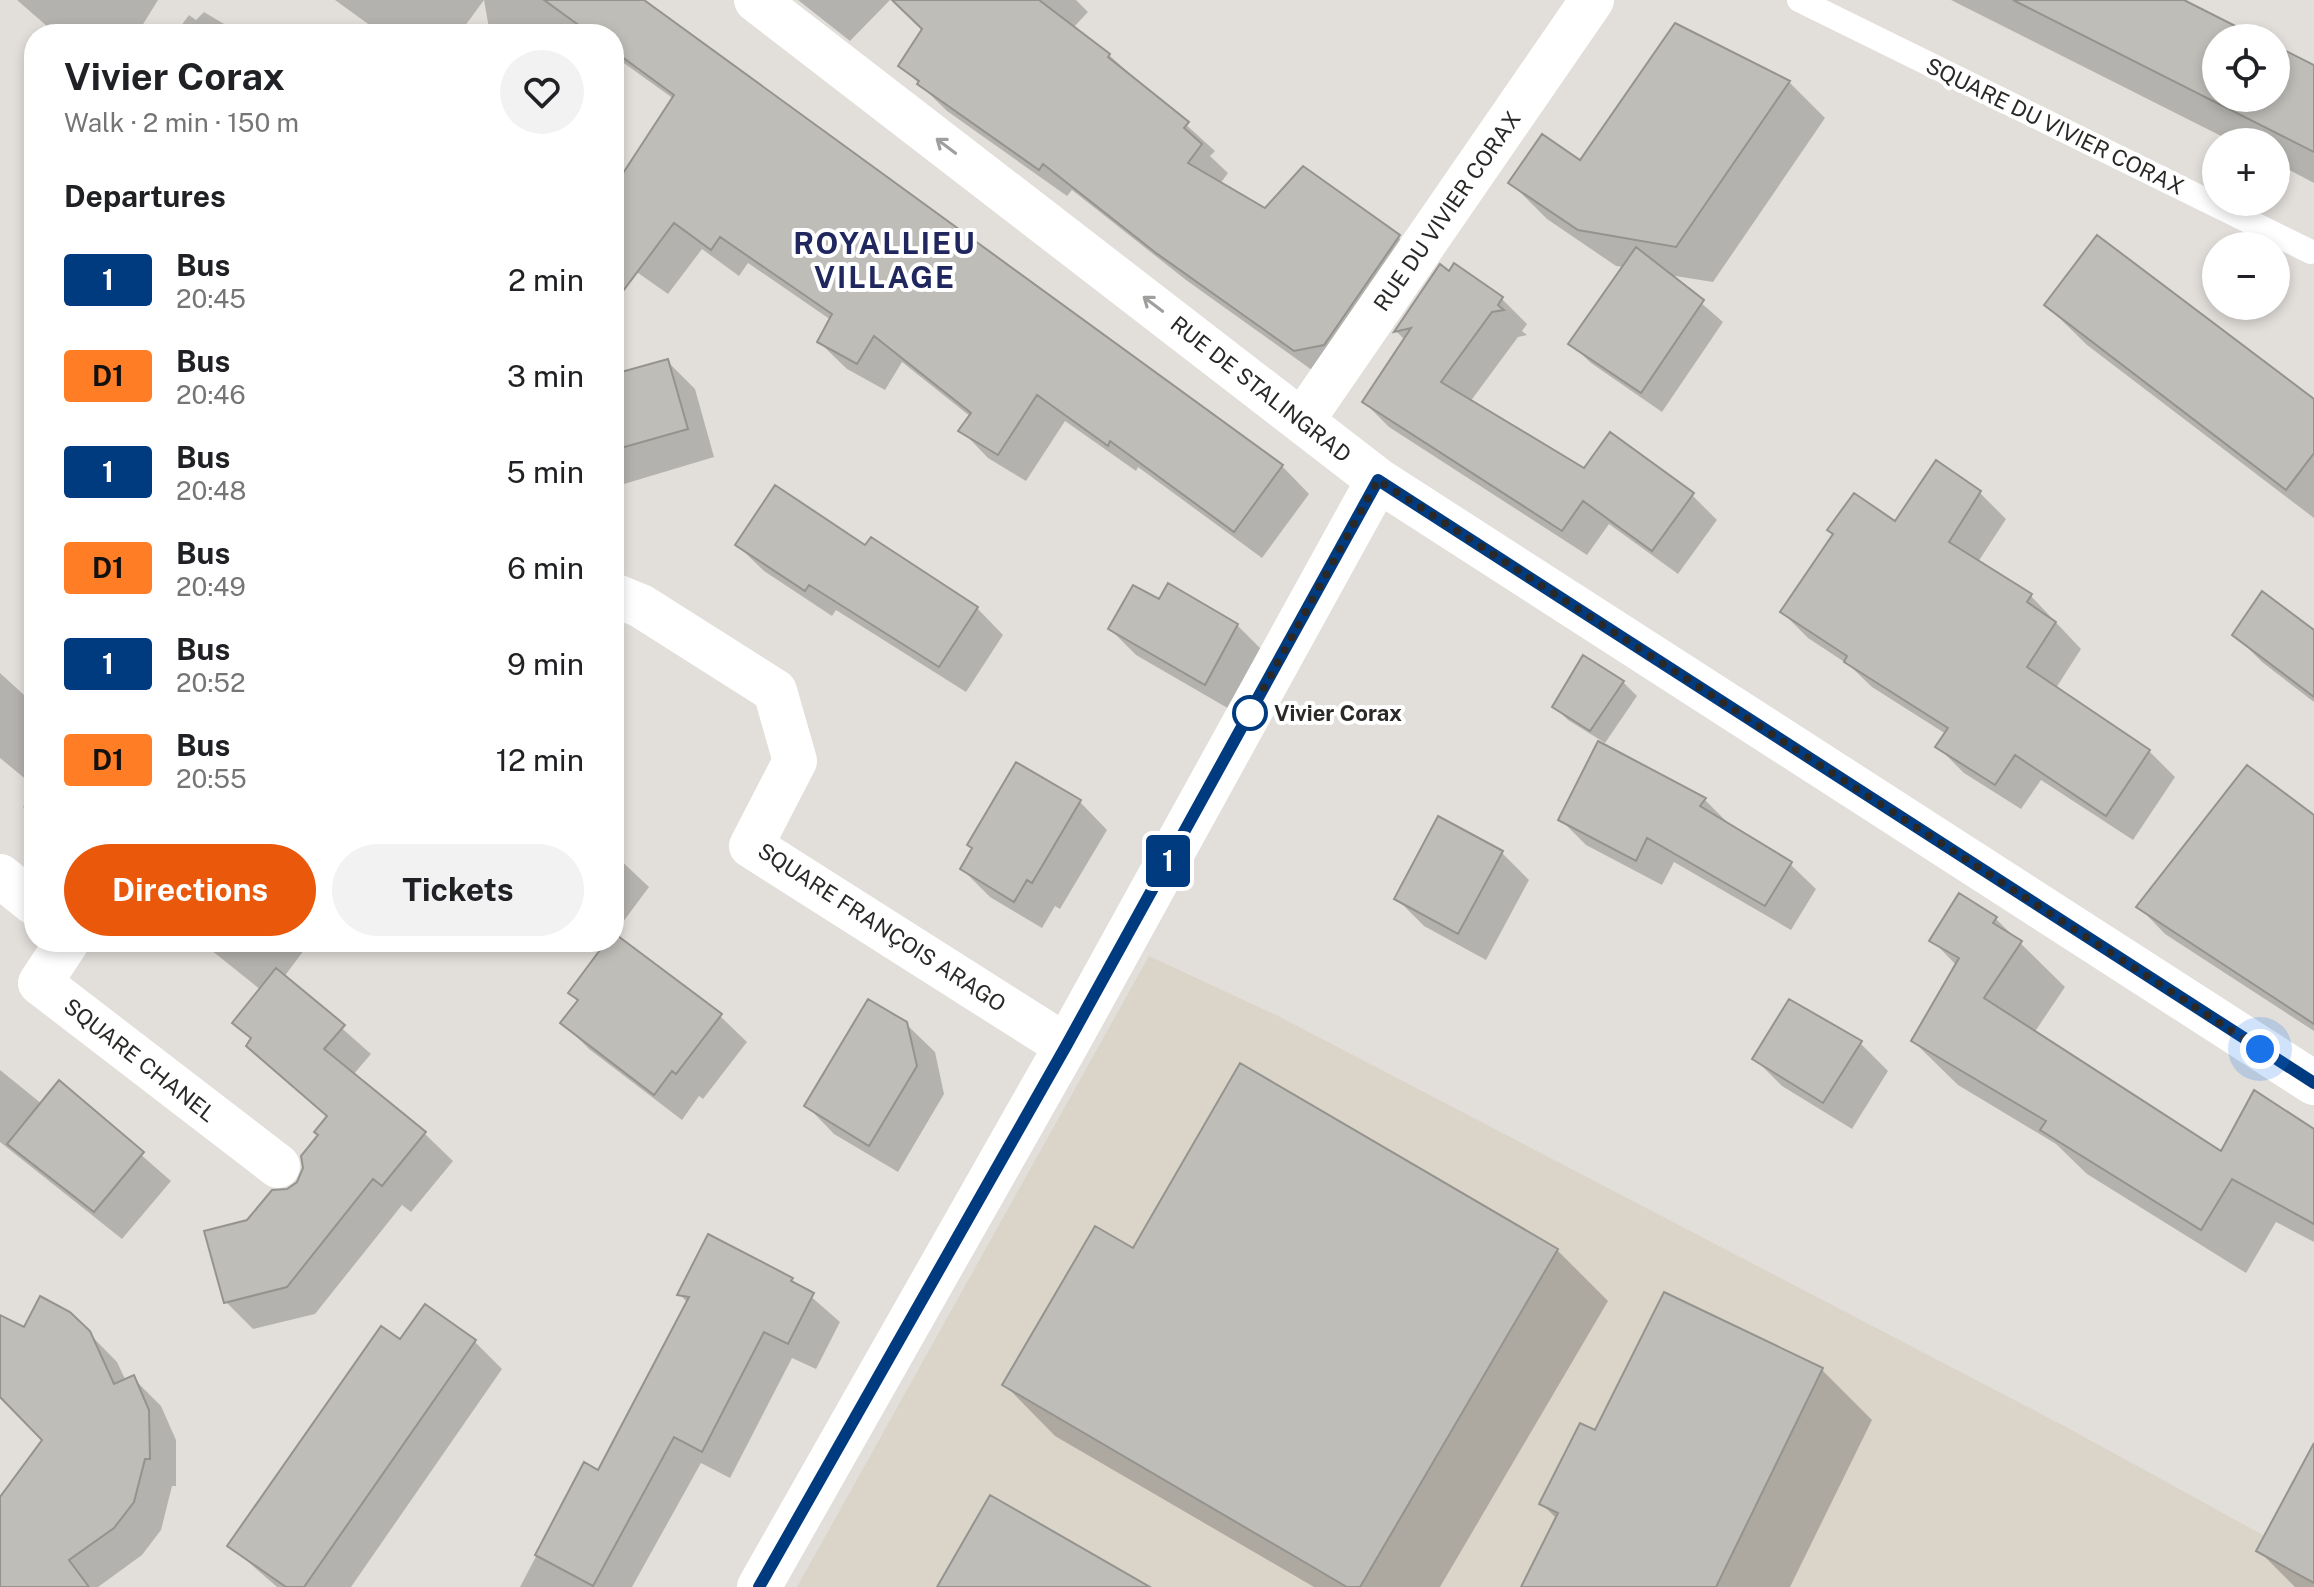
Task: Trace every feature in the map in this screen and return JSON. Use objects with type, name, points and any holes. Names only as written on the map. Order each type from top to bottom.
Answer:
[{"type":"street","name":"RUE DE STALINGRAD","points":[[756,0],[1378,480],[2314,1083]]},
{"type":"street","name":"RUE DU VIVIER CORAX","points":[[1302,421],[1592,0]]},
{"type":"street","points":[[759,1587],[1066,1046],[1378,480]]},
{"type":"street","name":"SQUARE FRANÇOIS ARAGO","points":[[624,599],[641,606],[775,691],[795,761],[751,846],[1066,1046]]},
{"type":"street","points":[[0,876],[24,895]]},
{"type":"street","name":"SQUARE CHANEL","points":[[60,952],[40,983],[278,1166]]},
{"type":"lane","name":"SQUARE DU VIVIER CORAX","points":[[1799,0],[2313,253]]},
{"type":"shaded area","points":[[1149,956],[1278,1016],[2066,1427],[2314,1563],[2314,1587],[797,1587]]},
{"type":"building","points":[[544,0],[644,0],[1283,465],[1234,532],[1110,441],[1108,446],[1037,395],[998,455],[958,431],[971,413],[874,336],[857,364],[817,342],[832,314],[720,237],[711,250],[674,223],[624,290],[624,172],[674,95],[624,58],[624,24],[577,24]]},
{"type":"building","points":[[892,0],[1039,0],[1110,54],[1108,57],[1189,122],[1184,128],[1202,144],[1188,163],[1265,208],[1303,166],[1400,235],[1324,345],[1294,351],[1156,253],[1043,164],[1039,170],[917,84],[919,81],[898,66],[922,29]]},
{"type":"building","points":[[2013,0],[2184,0],[2231,24],[2202,24],[2202,95]]},
{"type":"building","points":[[1675,23],[1790,81],[1676,247],[1578,230],[1508,183],[1542,134],[1580,160]]},
{"type":"building","points":[[2290,53],[2314,65],[2314,152],[2290,140],[2290,128],[2266,128],[2235,112],[2290,112]]},
{"type":"building","points":[[2097,235],[2202,314],[2202,320],[2209,320],[2314,399],[2314,453],[2286,490],[2044,305]]},
{"type":"building","points":[[1636,247],[1704,300],[1641,393],[1568,344]]},
{"type":"building","points":[[1454,263],[1503,297],[1498,305],[1504,310],[1492,312],[1441,382],[1584,468],[1610,432],[1694,493],[1652,551],[1583,501],[1562,531],[1362,402],[1411,328],[1394,332],[1440,264],[1449,271]]},
{"type":"building","points":[[668,359],[688,429],[624,447],[624,371]]},
{"type":"building","points":[[1936,460],[1981,491],[1949,542],[2032,594],[2027,602],[2056,622],[2027,667],[2150,750],[2106,816],[2015,755],[1995,785],[1935,747],[1948,728],[1844,662],[1847,656],[1780,612],[1833,534],[1827,530],[1854,493],[1895,521]]},
{"type":"building","points":[[775,485],[865,545],[871,537],[978,607],[939,667],[809,585],[805,591],[735,545]]},
{"type":"building","points":[[1168,583],[1238,624],[1205,685],[1108,629],[1133,585],[1159,599]]},
{"type":"building","points":[[2262,591],[2314,630],[2314,697],[2232,635]]},
{"type":"building","points":[[1583,655],[1624,681],[1590,731],[1552,707]]},
{"type":"building","points":[[1598,741],[1706,798],[1700,806],[1792,862],[1765,906],[1647,838],[1636,861],[1558,820]]},
{"type":"building","points":[[1016,762],[1081,800],[1032,883],[1027,880],[1014,902],[960,869],[972,848],[967,845]]},
{"type":"building","points":[[2247,765],[2314,815],[2314,1024],[2136,907]]},
{"type":"building","points":[[1438,816],[1503,851],[1458,934],[1394,899]]},
{"type":"building","points":[[1959,893],[1997,917],[1993,923],[2022,941],[1984,998],[2221,1151],[2254,1090],[2314,1129],[2314,1224],[2232,1179],[2201,1230],[2040,1130],[2046,1121],[1911,1041],[1959,958],[1929,941]]},
{"type":"building","points":[[624,940],[722,1014],[676,1074],[672,1071],[654,1095],[560,1023],[578,1000],[568,993],[599,952],[624,952]]},
{"type":"building","points":[[276,968],[345,1025],[324,1049],[426,1132],[382,1186],[373,1179],[287,1287],[224,1303],[204,1231],[247,1220],[272,1190],[287,1189],[297,1182],[303,1168],[301,1156],[318,1135],[314,1132],[327,1116],[246,1046],[251,1038],[232,1023]]},
{"type":"building","points":[[868,999],[907,1022],[917,1066],[869,1146],[804,1106]]},
{"type":"building","points":[[1789,999],[1862,1041],[1823,1103],[1752,1059]]},
{"type":"building","points":[[1240,1063],[1558,1249],[1360,1587],[1347,1587],[1002,1385],[1095,1226],[1133,1248]]},
{"type":"building","points":[[59,1080],[144,1152],[94,1212],[7,1144]]},
{"type":"building","points":[[708,1234],[793,1278],[791,1281],[814,1293],[788,1344],[764,1332],[702,1452],[674,1437],[593,1586],[535,1555],[584,1462],[598,1470],[689,1297],[677,1295]]},
{"type":"building","points":[[1664,1292],[1823,1368],[1716,1587],[1521,1587],[1558,1513],[1539,1504],[1580,1423],[1595,1430]]},
{"type":"building","points":[[40,1296],[70,1312],[90,1331],[114,1384],[134,1375],[149,1410],[150,1459],[145,1459],[134,1502],[114,1528],[69,1560],[89,1587],[0,1587],[0,1497],[42,1440],[0,1397],[0,1315],[24,1327]]},
{"type":"building","points":[[425,1304],[476,1340],[304,1587],[286,1587],[227,1546],[381,1326],[400,1339]]},
{"type":"building","points":[[2314,1443],[2314,1583],[2256,1551]]},
{"type":"building","points":[[990,1495],[1150,1587],[937,1587]]},
{"type":"bus line","name":"1","points":[[759,1587],[1066,1046],[1378,480],[2314,1083]]},
{"type":"place","name":"Vivier Corax","points":[[1250,713]]},
{"type":"district","name":"ROYALLIEU VILLAGE","points":[[885,261]]},
{"type":"route","points":[[1250,713],[1378,480],[2260,1049]]}]
